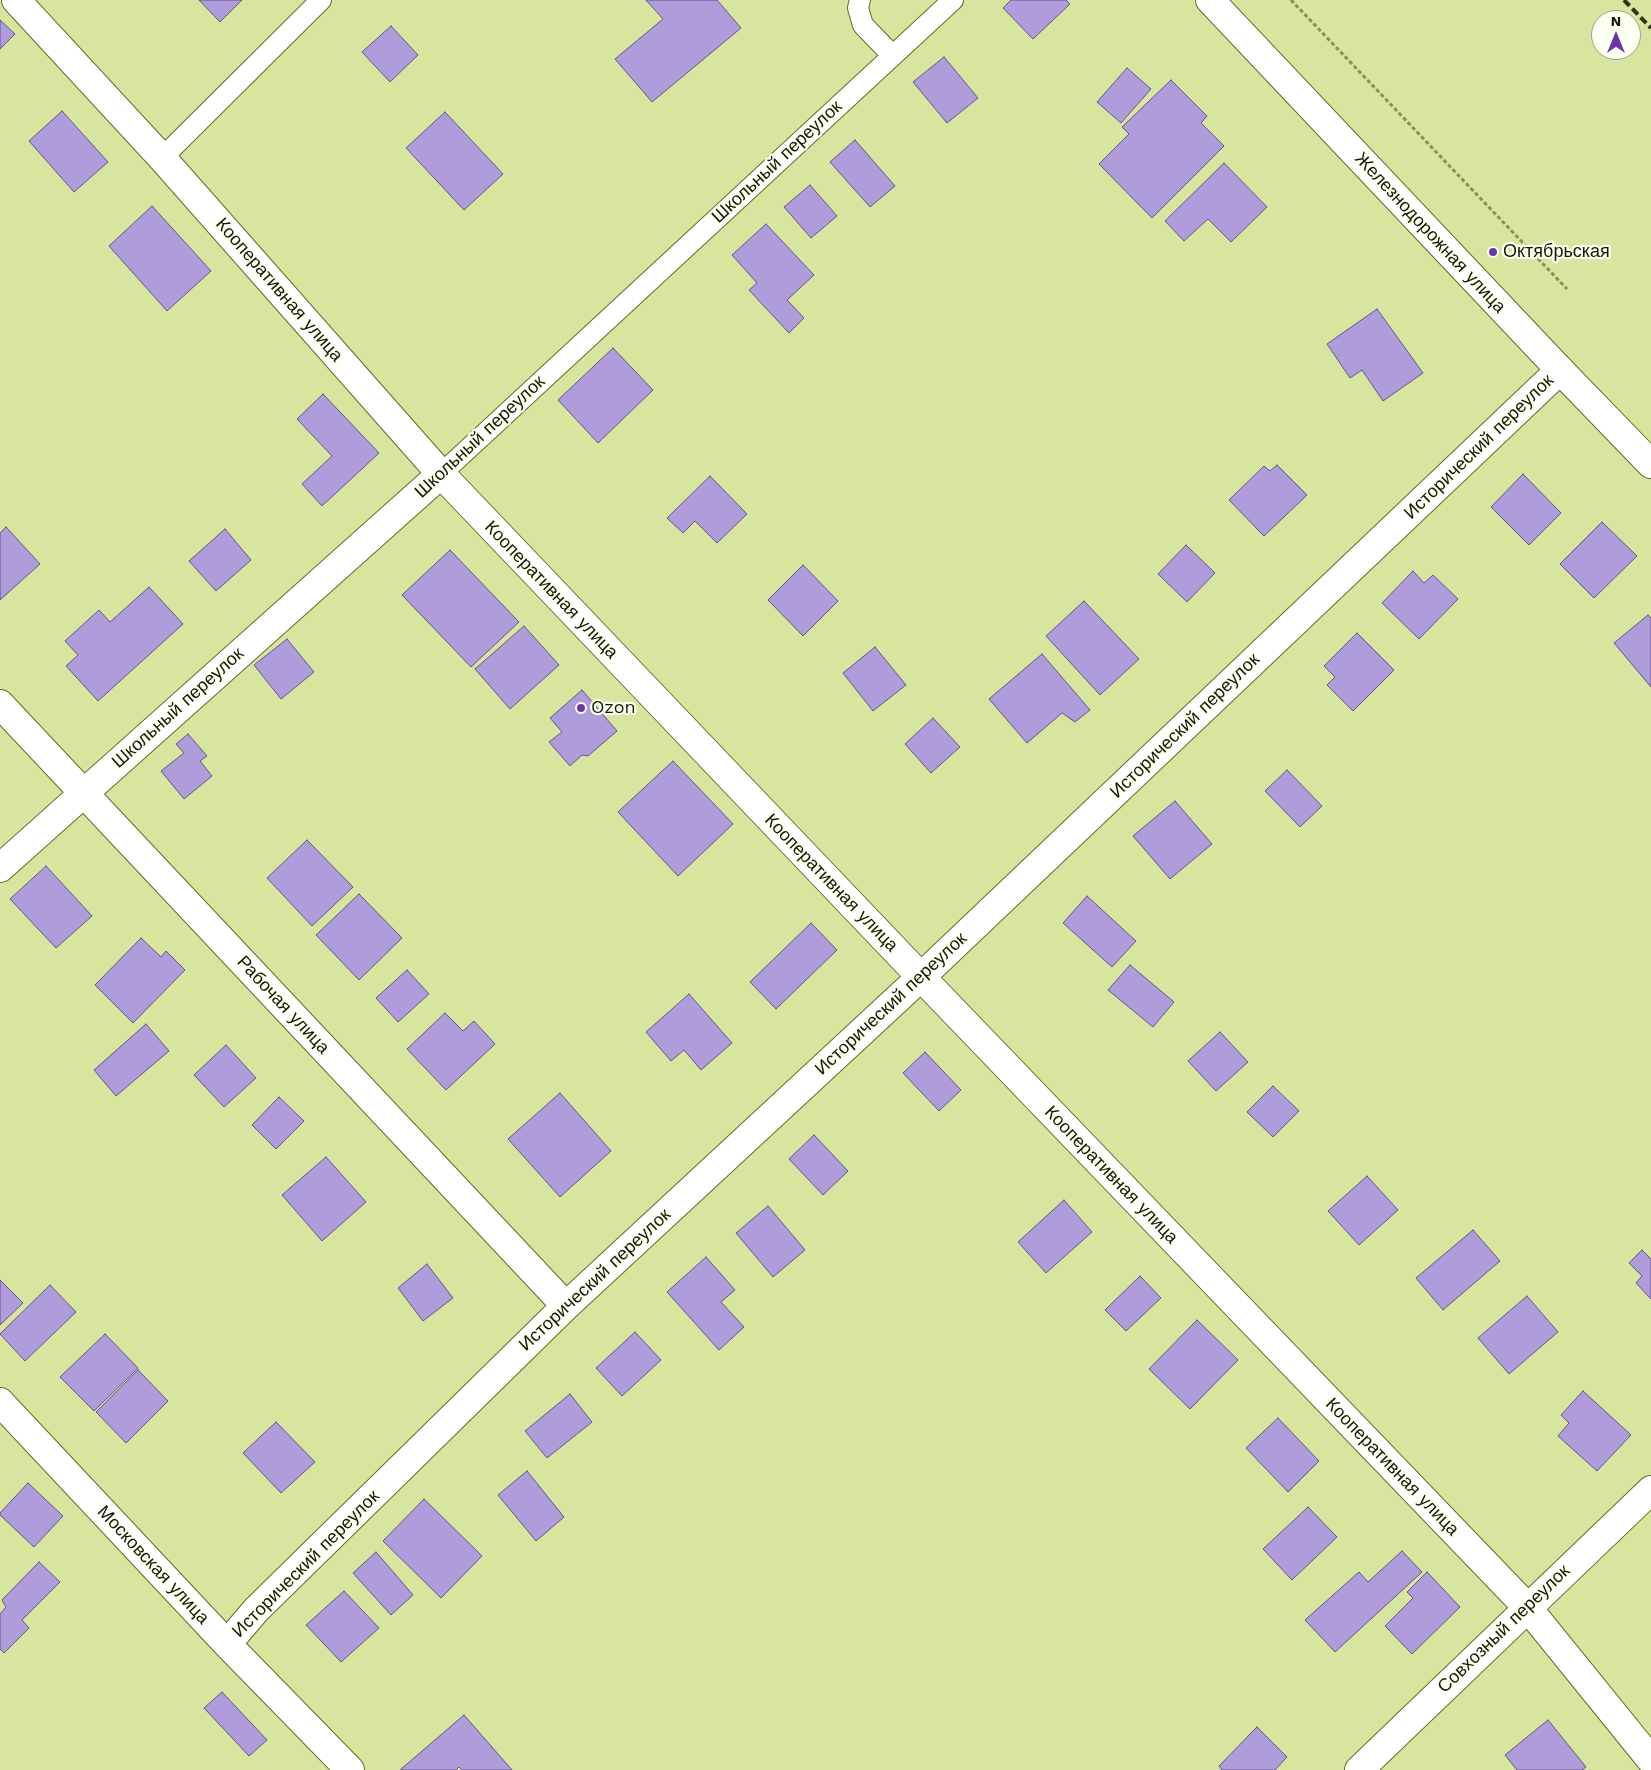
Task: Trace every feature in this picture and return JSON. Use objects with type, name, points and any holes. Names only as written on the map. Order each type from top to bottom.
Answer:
[{"type":"street","name":"Кооперативная улица","points":[[16,0],[162,158],[441,474],[921,977],[1527,1607],[1651,1760]]},
{"type":"street","name":"Железнодорожная улица","points":[[1210,0],[1651,464]]},
{"type":"street","name":"Исторический переулок","points":[[228,1644],[256,1610],[566,1306],[921,977],[1560,370]]},
{"type":"street","name":"Школьный переулок","points":[[0,868],[441,474]]},
{"type":"street","name":"Рабочая улица","points":[[0,704],[566,1306]]},
{"type":"street","name":"Московская улица","points":[[0,1402],[228,1644],[350,1770]]},
{"type":"street","name":"Совхозный переулок","points":[[1359,1770],[1651,1490]]},
{"type":"lane","points":[[162,158],[321,0]]},
{"type":"lane","points":[[860,0],[858,8],[863,25],[892,55]]},
{"type":"lane","name":"Школьный переулок","points":[[441,474],[953,0]]},
{"type":"path","points":[[1291,0],[1567,289]]},
{"type":"building","points":[[199,0],[242,0],[220,22]]},
{"type":"building","points":[[646,0],[717,0],[741,28],[652,102],[615,59],[663,19]]},
{"type":"building","points":[[1011,0],[1066,0],[1070,4],[1033,39],[1003,8]]},
{"type":"building","points":[[0,20],[15,34],[0,49]]},
{"type":"building","points":[[391,26],[418,55],[390,82],[362,52]]},
{"type":"building","points":[[944,57],[978,98],[947,123],[913,82]]},
{"type":"building","points":[[1127,68],[1151,89],[1121,123],[1097,102]]},
{"type":"building","points":[[1171,80],[1207,116],[1201,123],[1224,146],[1152,218],[1099,164],[1129,134],[1122,127]]},
{"type":"building","points":[[62,111],[108,162],[74,192],[29,141]]},
{"type":"building","points":[[445,112],[503,174],[464,210],[406,148]]},
{"type":"building","points":[[855,140],[895,186],[870,207],[830,162]]},
{"type":"building","points":[[1224,163],[1267,207],[1231,242],[1208,219],[1184,241],[1165,221]]},
{"type":"building","points":[[810,185],[837,216],[811,238],[784,207]]},
{"type":"building","points":[[152,206],[211,271],[167,311],[109,246]]},
{"type":"building","points":[[766,224],[814,275],[787,300],[804,318],[789,333],[749,290],[757,283],[732,255]]},
{"type":"building","points":[[1377,309],[1423,373],[1383,401],[1362,370],[1350,378],[1327,344]]},
{"type":"building","points":[[613,348],[653,390],[598,443],[558,400]]},
{"type":"building","points":[[323,394],[379,453],[322,506],[302,484],[332,456],[297,419]]},
{"type":"building","points":[[1277,465],[1307,495],[1264,536],[1229,500],[1264,466],[1270,471]]},
{"type":"building","points":[[1523,474],[1561,513],[1529,545],[1491,507]]},
{"type":"building","points":[[710,476],[747,514],[717,543],[695,521],[683,533],[667,518]]},
{"type":"building","points":[[1602,522],[1637,556],[1594,598],[1560,564]]},
{"type":"building","points":[[6,527],[40,564],[0,600],[0,533]]},
{"type":"building","points":[[225,529],[251,560],[216,591],[189,561]]},
{"type":"building","points":[[1186,545],[1215,573],[1187,602],[1158,574]]},
{"type":"building","points":[[450,550],[519,622],[471,667],[402,595]]},
{"type":"building","points":[[803,565],[838,601],[803,636],[768,600]]},
{"type":"building","points":[[1413,571],[1424,583],[1433,575],[1458,599],[1419,639],[1382,603]]},
{"type":"building","points":[[149,587],[183,624],[98,701],[66,666],[78,655],[65,641],[99,610],[110,622]]},
{"type":"building","points":[[1084,601],[1139,659],[1100,695],[1046,636]]},
{"type":"building","points":[[1648,615],[1651,618],[1651,687],[1614,643]]},
{"type":"building","points":[[524,626],[559,665],[510,709],[475,669]]},
{"type":"building","points":[[1357,633],[1394,670],[1353,711],[1327,685],[1335,677],[1324,666]]},
{"type":"building","points":[[287,639],[314,672],[281,699],[254,665]]},
{"type":"building","points":[[875,647],[906,685],[873,711],[843,673]]},
{"type":"building","points":[[1042,654],[1090,710],[1075,722],[1062,713],[1027,743],[989,699]]},
{"type":"building","points":[[582,690],[617,731],[588,756],[582,755],[570,766],[549,742],[562,732],[550,718]]},
{"type":"building","points":[[933,718],[960,747],[931,773],[905,744]]},
{"type":"building","points":[[188,734],[207,756],[200,761],[212,776],[184,799],[161,771],[184,753],[176,744]]},
{"type":"building","points":[[673,761],[733,824],[678,876],[618,812]]},
{"type":"building","points":[[1287,770],[1322,806],[1300,827],[1265,791]]},
{"type":"building","points":[[1175,801],[1212,844],[1170,879],[1133,836]]},
{"type":"building","points":[[307,840],[353,887],[312,926],[267,878]]},
{"type":"building","points":[[46,866],[92,916],[56,948],[10,899]]},
{"type":"building","points":[[359,894],[402,938],[359,980],[316,935]]},
{"type":"building","points":[[1087,896],[1136,941],[1112,967],[1063,923]]},
{"type":"building","points":[[811,923],[837,950],[776,1009],[750,982]]},
{"type":"building","points":[[141,938],[161,957],[166,951],[185,970],[133,1023],[95,985]]},
{"type":"building","points":[[1130,965],[1174,1002],[1153,1027],[1108,990]]},
{"type":"building","points":[[407,970],[429,994],[398,1022],[376,998]]},
{"type":"building","points":[[689,994],[732,1043],[701,1070],[684,1050],[671,1061],[646,1032]]},
{"type":"building","points":[[445,1013],[463,1031],[474,1021],[495,1044],[446,1090],[407,1049]]},
{"type":"building","points":[[146,1024],[169,1051],[116,1096],[94,1070]]},
{"type":"building","points":[[1220,1032],[1248,1062],[1216,1091],[1188,1061]]},
{"type":"building","points":[[226,1045],[256,1078],[224,1107],[194,1075]]},
{"type":"building","points":[[925,1052],[961,1090],[939,1111],[903,1073]]},
{"type":"building","points":[[1273,1086],[1299,1111],[1273,1137],[1247,1112]]},
{"type":"building","points":[[560,1093],[611,1151],[560,1197],[508,1139]]},
{"type":"building","points":[[279,1097],[304,1121],[276,1149],[252,1125]]},
{"type":"building","points":[[814,1135],[848,1171],[823,1195],[789,1159]]},
{"type":"building","points":[[326,1157],[366,1202],[322,1241],[282,1195]]},
{"type":"building","points":[[1367,1176],[1398,1210],[1359,1245],[1328,1211]]},
{"type":"building","points":[[1064,1200],[1092,1232],[1046,1273],[1018,1242]]},
{"type":"building","points":[[768,1206],[805,1250],[773,1277],[736,1233]]},
{"type":"building","points":[[1473,1230],[1500,1261],[1443,1310],[1416,1278]]},
{"type":"building","points":[[1642,1250],[1651,1259],[1651,1299],[1636,1283],[1642,1276],[1629,1263]]},
{"type":"building","points":[[706,1257],[735,1290],[721,1302],[744,1327],[719,1350],[667,1292]]},
{"type":"building","points":[[427,1264],[453,1298],[423,1321],[398,1288]]},
{"type":"building","points":[[1140,1276],[1161,1298],[1126,1331],[1105,1310]]},
{"type":"building","points":[[0,1280],[23,1303],[0,1325]]},
{"type":"building","points":[[50,1285],[76,1312],[25,1361],[0,1334]]},
{"type":"building","points":[[1527,1296],[1558,1332],[1509,1374],[1478,1338]]},
{"type":"building","points":[[1197,1320],[1238,1360],[1190,1409],[1149,1369]]},
{"type":"building","points":[[635,1332],[661,1360],[622,1396],[596,1368]]},
{"type":"building","points":[[105,1334],[138,1368],[94,1411],[60,1377]]},
{"type":"building","points":[[138,1370],[168,1401],[126,1443],[96,1412]]},
{"type":"building","points":[[1583,1391],[1631,1435],[1597,1471],[1558,1436],[1569,1423],[1561,1415]]},
{"type":"building","points":[[570,1394],[592,1422],[547,1458],[525,1431]]},
{"type":"building","points":[[1278,1418],[1319,1461],[1288,1492],[1246,1448]]},
{"type":"building","points":[[276,1422],[315,1462],[281,1493],[243,1453]]},
{"type":"building","points":[[527,1471],[564,1517],[536,1541],[498,1495]]},
{"type":"building","points":[[28,1483],[63,1516],[34,1547],[0,1515]]},
{"type":"building","points":[[424,1499],[482,1556],[441,1598],[383,1541]]},
{"type":"building","points":[[1308,1507],[1337,1537],[1292,1580],[1263,1549]]},
{"type":"building","points":[[1402,1551],[1422,1572],[1335,1652],[1305,1620],[1359,1572],[1368,1582]]},
{"type":"building","points":[[376,1552],[413,1595],[391,1615],[353,1573]]},
{"type":"building","points":[[39,1562],[60,1582],[22,1620],[29,1628],[4,1653],[0,1649],[0,1614],[6,1607],[2,1600]]},
{"type":"building","points":[[1427,1572],[1460,1607],[1412,1654],[1385,1626],[1413,1598],[1407,1592]]},
{"type":"building","points":[[344,1591],[379,1628],[341,1662],[306,1625]]},
{"type":"building","points":[[222,1692],[267,1740],[249,1756],[204,1708]]},
{"type":"building","points":[[464,1715],[512,1770],[462,1770],[459,1767],[456,1770],[400,1770]]},
{"type":"building","points":[[1548,1720],[1586,1767],[1582,1770],[1517,1770],[1505,1755]]},
{"type":"building","points":[[1257,1727],[1287,1757],[1275,1770],[1222,1770],[1219,1766]]},
{"type":"railway","points":[[1624,0],[1651,28]]},
{"type":"place","name":"Октябрьская","points":[[1493,252]]},
{"type":"place","name":"Ozon","points":[[581,708]]}]
